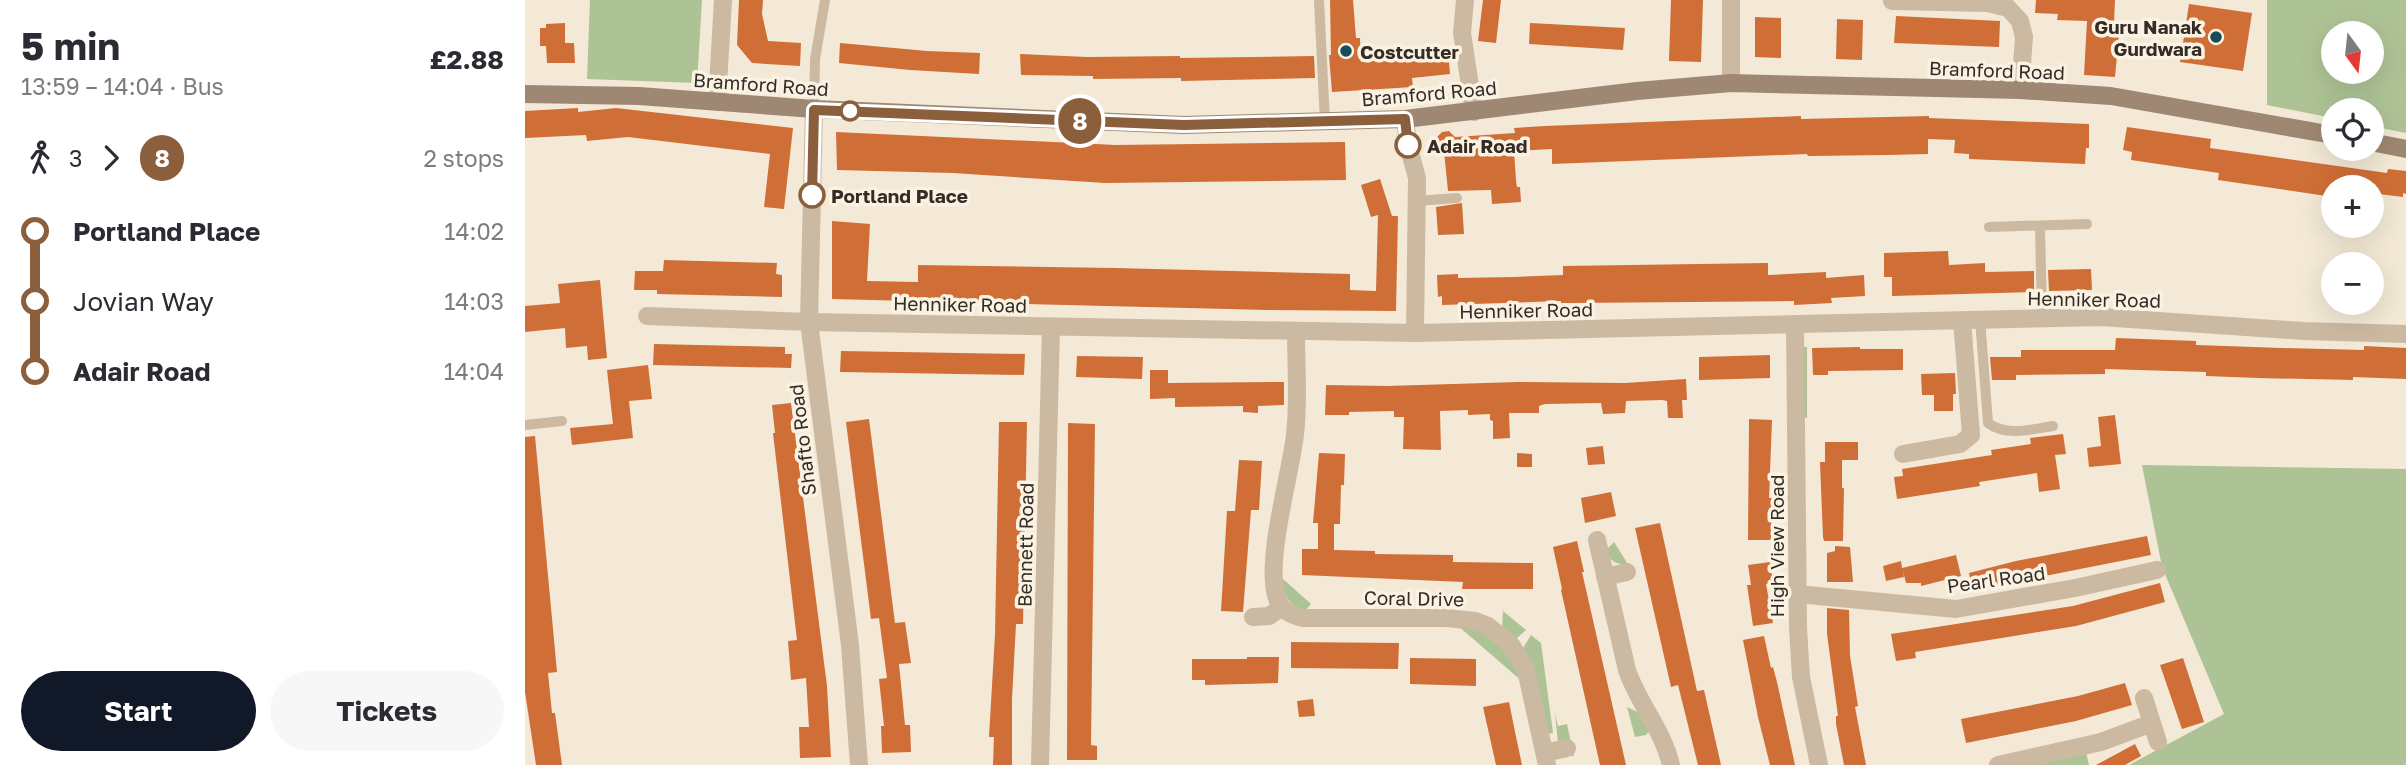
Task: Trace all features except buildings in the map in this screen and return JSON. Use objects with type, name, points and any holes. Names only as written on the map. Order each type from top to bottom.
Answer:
[{"type":"main road","name":"Bramford Road","points":[[525,94],[627,95],[814,110],[1184,125],[1405,119],[1637,91],[1731,83],[2020,90],[2111,96],[2321,133]]},
{"type":"main road","points":[[2384,145],[2406,149]]},
{"type":"street","points":[[717,102],[723,0]]},
{"type":"street","points":[[1465,0],[1462,33],[1474,112]]},
{"type":"street","points":[[1731,0],[1731,83]]},
{"type":"street","points":[[1892,1],[1988,3],[2008,8],[2020,22],[2024,37],[2020,90]]},
{"type":"street","name":"Shafto Road","points":[[814,110],[809,322],[850,645],[859,765]]},
{"type":"street","points":[[1405,119],[1408,145],[1417,178],[1415,333]]},
{"type":"street","name":"Henniker Road","points":[[647,316],[809,322],[1415,333],[2114,318],[2291,330],[2406,334]]},
{"type":"street","points":[[1903,454],[1960,444],[1971,435],[1971,319]]},
{"type":"street","name":"High View Road","points":[[1795,325],[1797,594],[1801,677],[1819,765]]},
{"type":"street","name":"Bennett Road","points":[[1040,765],[1051,327]]},
{"type":"street","points":[[1253,617],[1269,617],[1282,607],[1277,599],[1274,582],[1276,546],[1295,434],[1296,332]]},
{"type":"street","points":[[1597,540],[1627,670],[1633,687],[1666,746],[1671,765]]},
{"type":"street","name":"Pearl Road","points":[[1797,594],[1956,609],[2157,570]]},
{"type":"street","points":[[1605,577],[1627,572]]},
{"type":"street","name":"Coral Drive","points":[[1282,607],[1290,614],[1303,618],[1447,618],[1475,621],[1488,626],[1506,640],[1522,661],[1546,759],[1567,748]]},
{"type":"street","points":[[2144,698],[2158,742]]},
{"type":"street","points":[[1998,765],[2017,763],[2101,742],[2152,723]]},
{"type":"lane","points":[[814,110],[815,59],[825,0]]},
{"type":"lane","points":[[1319,0],[1325,122]]},
{"type":"lane","points":[[1417,201],[1457,198]]},
{"type":"lane","points":[[1989,227],[2088,224]]},
{"type":"lane","points":[[2040,226],[2042,318]]},
{"type":"lane","points":[[1971,319],[1989,423],[2004,430],[2019,431],[2053,426]]},
{"type":"lane","points":[[525,425],[562,421]]},
{"type":"green space","points":[[590,0],[702,0],[697,83],[587,79]]},
{"type":"green space","points":[[2267,0],[2406,0],[2406,133],[2384,129],[2384,98],[2321,98],[2321,116],[2267,105]]},
{"type":"green space","points":[[1803,347],[1807,347],[1807,418],[1804,417]]},
{"type":"green space","points":[[2142,465],[2406,469],[2406,765],[2129,765],[2224,714],[2162,567]]},
{"type":"green space","points":[[1614,542],[1627,564],[1613,562],[1609,557],[1606,550]]},
{"type":"green space","points":[[1282,578],[1311,604],[1305,611],[1287,599]]},
{"type":"green space","points":[[1503,611],[1526,630],[1516,639],[1502,628]]},
{"type":"green space","points":[[1457,625],[1482,633],[1498,644],[1523,682]]},
{"type":"green space","points":[[1531,635],[1541,643],[1553,733],[1547,734],[1523,648]]},
{"type":"green space","points":[[1627,707],[1640,713],[1650,730],[1646,735],[1635,737]]},
{"type":"green space","points":[[1555,713],[1558,726],[1567,724],[1574,756],[1571,756],[1568,743],[1558,743]]},
{"type":"green space","points":[[2086,752],[2089,765],[2038,765]]},
{"type":"bus line","name":"8","points":[[812,195],[814,110],[1184,125],[1405,119],[1408,145]]},
{"type":"place","name":"Guru Nanak Gurdwara","points":[[2216,37]]},
{"type":"place","name":"Costcutter","points":[[1346,51]]},
{"type":"place","name":"Adair Road","points":[[1408,145]]},
{"type":"place","name":"Portland Place","points":[[812,195]]}]
